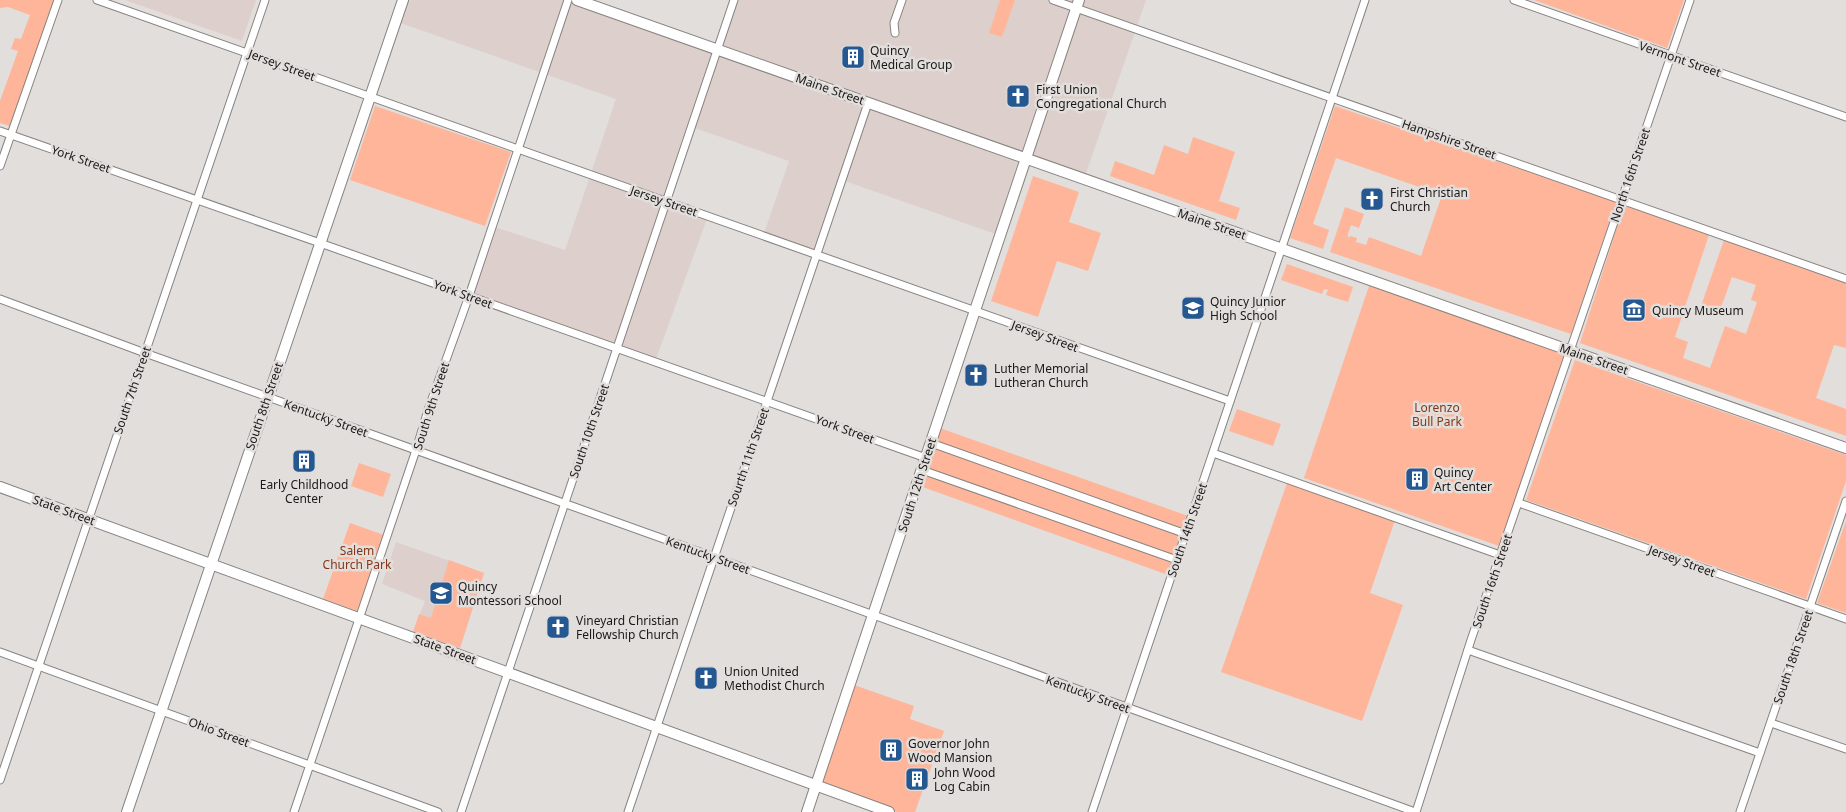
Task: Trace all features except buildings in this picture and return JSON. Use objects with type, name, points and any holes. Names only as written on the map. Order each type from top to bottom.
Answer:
[{"type":"street","points":[[0,166],[58,0]]},
{"type":"street","name":"Jersey Street","points":[[97,0],[1230,401]]},
{"type":"street","name":"South 7th Street","points":[[0,780],[265,0]]},
{"type":"street","name":"South 8th Street","points":[[126,812],[403,0]]},
{"type":"street","name":"South 9th Street","points":[[294,812],[428,410],[568,0]]},
{"type":"street","name":"Maine Street","points":[[578,0],[1846,448]]},
{"type":"street","name":"South 10th Street","points":[[461,812],[734,0]]},
{"type":"street","points":[[895,33],[894,23],[902,0]]},
{"type":"street","name":"Hampshire Street","points":[[1052,0],[1078,4],[1332,98],[1846,279]]},
{"type":"street","name":"South 14th Street","points":[[1092,812],[1365,0]]},
{"type":"street","name":"Vermont Street","points":[[1514,0],[1846,117]]},
{"type":"street","name":"North 16th Street","points":[[1570,350],[1690,0]]},
{"type":"street","name":"South 12th Street","points":[[808,812],[1078,4]]},
{"type":"street","name":"Sourth 11th Street","points":[[628,812],[868,103]]},
{"type":"street","name":"York Street","points":[[0,131],[198,199],[926,458]]},
{"type":"street","name":"Kentucky Street","points":[[0,299],[1415,812]]},
{"type":"street","name":"South 16th Street","points":[[1415,812],[1570,350]]},
{"type":"street","points":[[931,443],[1186,534]]},
{"type":"street","points":[[1213,453],[1500,555]]},
{"type":"street","points":[[922,470],[1177,560]]},
{"type":"street","name":"State Street","points":[[0,486],[889,812]]},
{"type":"street","name":"South 18th Street","points":[[1740,812],[1846,501]]},
{"type":"street","name":"Jersey Street","points":[[1519,503],[1846,619]]},
{"type":"street","points":[[1468,650],[1760,754]]},
{"type":"street","name":"Ohio Street","points":[[0,652],[438,812]]},
{"type":"street","points":[[1771,723],[1846,749]]},
{"type":"shaded area","points":[[125,0],[256,0],[242,41]]},
{"type":"shaded area","points":[[403,0],[577,0],[717,49],[734,0],[1146,0],[1084,179],[1027,159],[1001,236],[842,180],[817,255],[763,236],[789,161],[692,127],[666,202],[708,216],[655,362],[469,296],[492,226],[565,250],[616,99],[395,21]]},
{"type":"shaded area","name":"Quincy Montessori School","points":[[396,542],[484,573],[460,648],[413,632],[425,601],[382,584]]},
{"type":"green space","points":[[0,0],[54,0],[10,126],[0,123],[0,101],[18,51],[11,49],[15,38],[21,39],[30,15],[8,7],[0,8]]},
{"type":"green space","points":[[1000,0],[1015,0],[1002,37],[989,33]]},
{"type":"green space","points":[[1534,0],[1684,0],[1667,48]]},
{"type":"green space","points":[[375,106],[511,152],[485,226],[350,180]]},
{"type":"green space","points":[[1335,106],[1616,202],[1571,334],[1330,252],[1345,207],[1364,214],[1359,228],[1351,225],[1348,238],[1350,236],[1357,238],[1356,242],[1366,245],[1369,237],[1421,256],[1442,195],[1336,158],[1313,224],[1329,230],[1323,249],[1290,238]]},
{"type":"green space","points":[[1193,137],[1235,152],[1219,201],[1240,208],[1236,220],[1110,176],[1115,161],[1154,175],[1164,145],[1188,154]]},
{"type":"green space","points":[[1033,176],[1079,192],[1069,222],[1101,233],[1088,271],[1057,261],[1038,317],[991,301]]},
{"type":"green space","points":[[1624,205],[1709,235],[1675,337],[1688,342],[1683,358],[1710,368],[1725,326],[1746,334],[1757,302],[1751,300],[1756,285],[1732,277],[1719,313],[1701,306],[1724,240],[1846,283],[1846,348],[1834,345],[1816,398],[1846,409],[1846,436],[1580,343]]},
{"type":"green space","points":[[1287,264],[1353,287],[1348,302],[1326,295],[1328,290],[1324,289],[1322,294],[1281,280]]},
{"type":"green space","name":"Lorenzo Bull Park","points":[[1371,280],[1571,350],[1502,547],[1304,478]]},
{"type":"green space","points":[[1575,360],[1846,455],[1846,481],[1806,599],[1526,500]]},
{"type":"green space","points":[[1237,409],[1281,424],[1273,446],[1229,431]]},
{"type":"green space","points":[[937,427],[1191,517],[1171,576],[917,485]]},
{"type":"green space","points":[[359,463],[391,474],[383,497],[351,486]]},
{"type":"green space","points":[[1287,483],[1395,520],[1370,593],[1403,605],[1362,721],[1221,672]]},
{"type":"green space","points":[[1846,521],[1846,613],[1817,603]]},
{"type":"green space","name":"Salem Church Park","points":[[350,523],[384,535],[357,611],[323,599]]},
{"type":"green space","name":"Quincy Montessori School","points":[[449,560],[484,573],[460,648],[413,632],[419,614],[431,618]]},
{"type":"green space","points":[[854,685],[914,706],[910,719],[944,731],[915,812],[897,812],[819,785]]},
{"type":"place","name":"Quincy Medical Group","points":[[853,57]]},
{"type":"place","name":"First Union Congregational Church","points":[[1018,96]]},
{"type":"place","name":"First Christian Church","points":[[1372,199]]},
{"type":"place","name":"Quincy Junior High School","points":[[1193,308]]},
{"type":"place","name":"Quincy Museum","points":[[1634,310]]},
{"type":"place","name":"Luther Memorial Lutheran Church","points":[[976,375]]},
{"type":"place","name":"Early Childhood Center","points":[[304,461]]},
{"type":"place","name":"Quincy Art Center","points":[[1417,479]]},
{"type":"place","name":"Quincy Montessori School","points":[[441,593]]},
{"type":"place","name":"Vineyard Christian Fellowship Church","points":[[558,627]]},
{"type":"place","name":"Union United Methodist Church","points":[[706,678]]},
{"type":"place","name":"Governor John Wood Mansion","points":[[891,750]]},
{"type":"place","name":"John Wood Log Cabin","points":[[917,779]]}]
